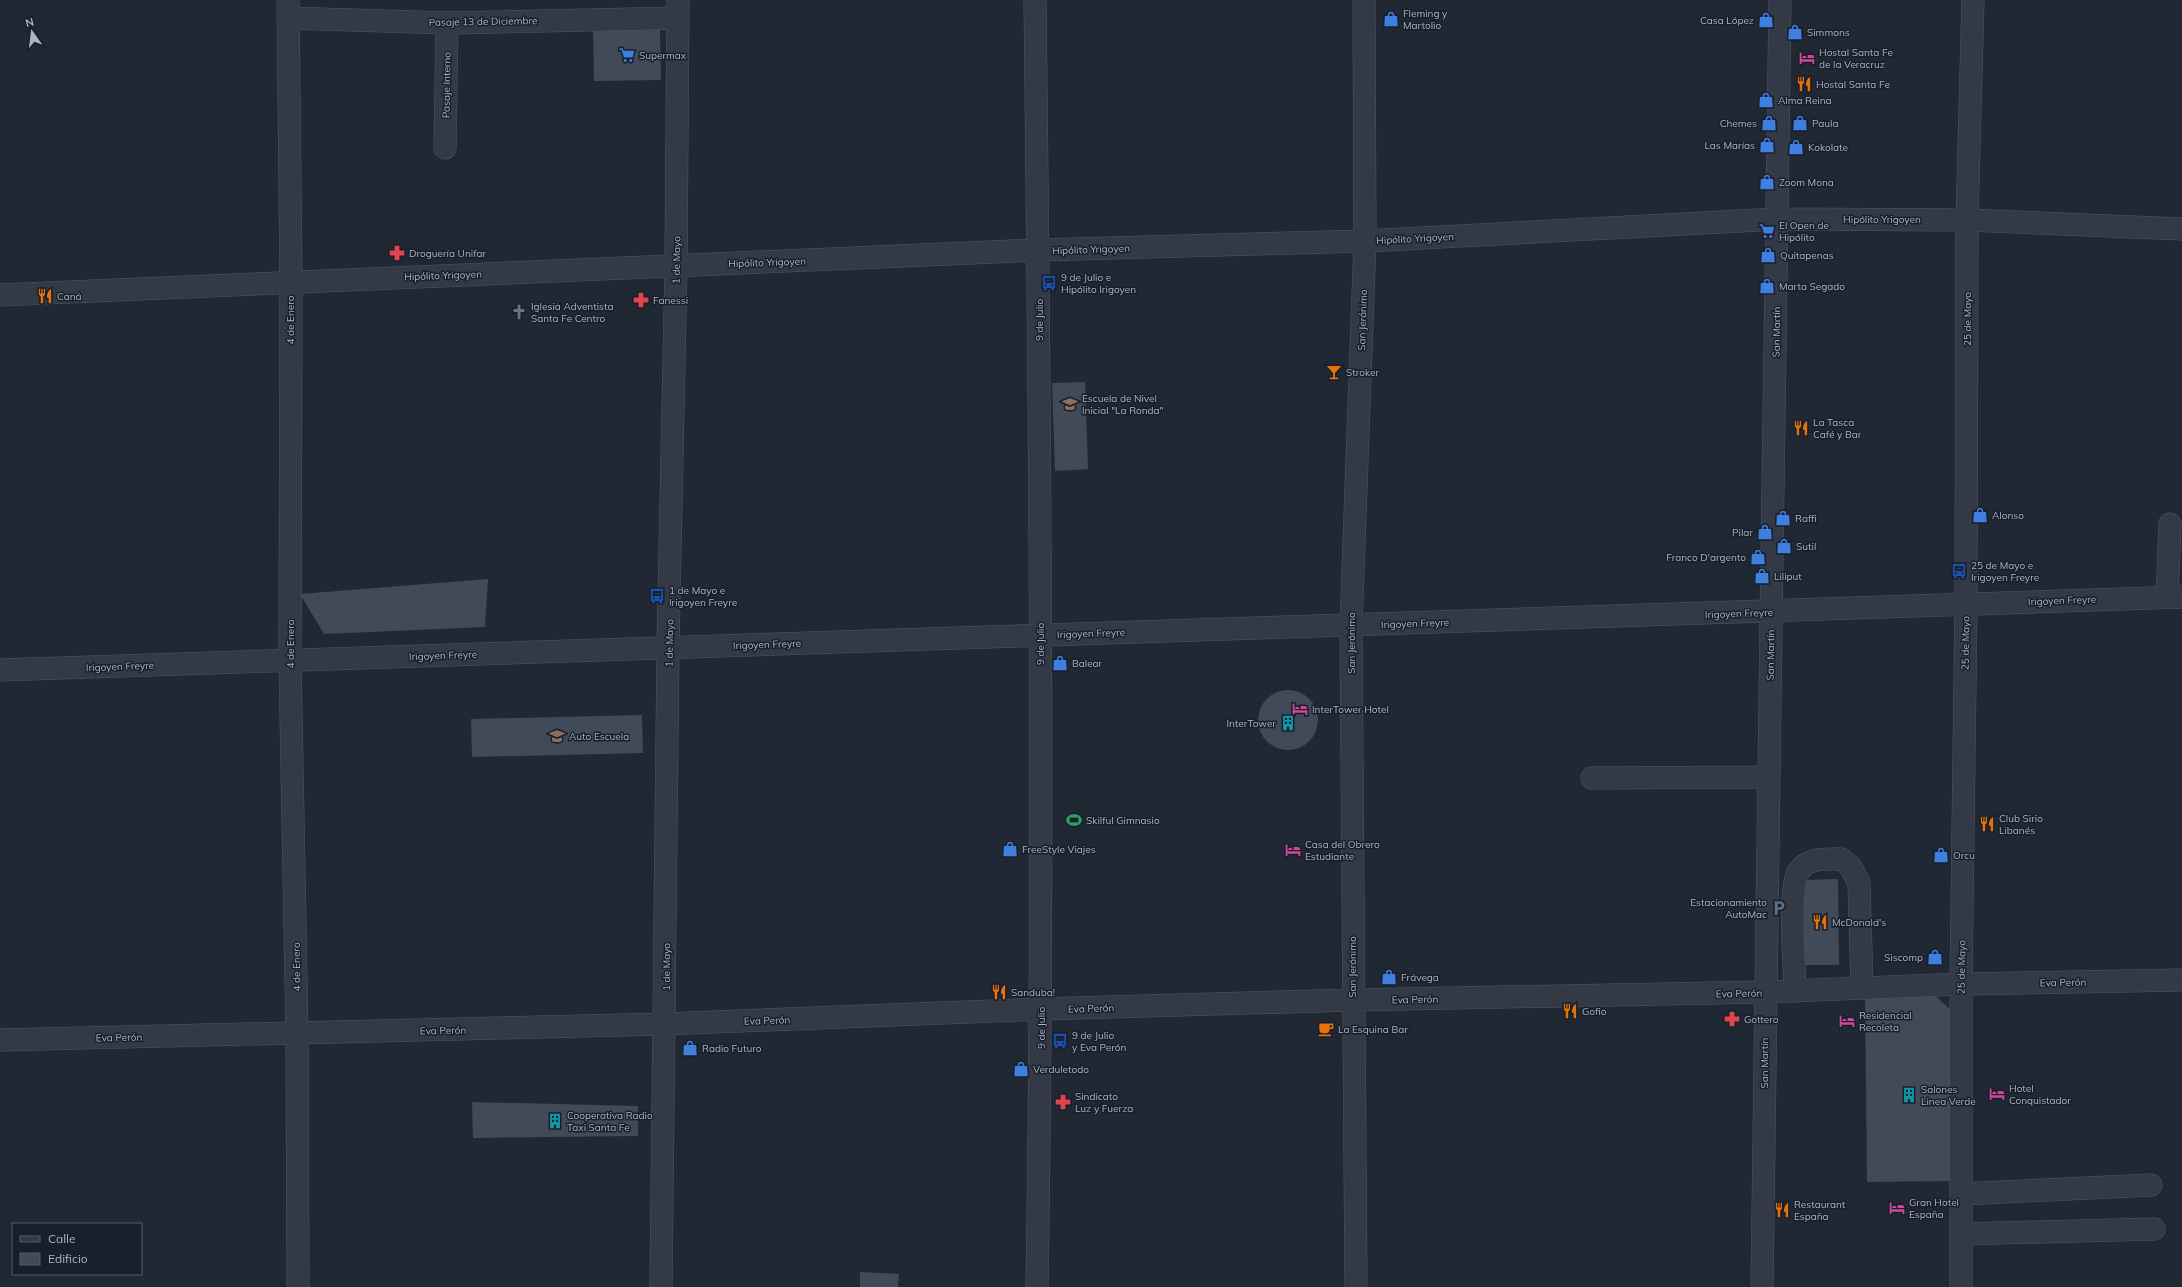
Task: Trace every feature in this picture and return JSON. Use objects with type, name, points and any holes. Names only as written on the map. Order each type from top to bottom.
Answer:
[{"type":"street","name":"9 de Julio","points":[[1035,0],[1038,250],[1041,1009],[1037,1287]]},
{"type":"street","name":"San Jerónimo","points":[[1356,1287],[1352,1000],[1351,625],[1365,241],[1364,0]]},
{"type":"street","name":"San Martín","points":[[1762,1287],[1764,992],[1778,219],[1780,0]]},
{"type":"street","name":"25 de Mayo","points":[[1961,1287],[1960,984],[1966,604],[1967,220],[1973,0]]},
{"type":"street","name":"Pasaje 13 de Diciembre","points":[[288,9],[447,23],[678,9]]},
{"type":"street","name":"4 de Enero","points":[[288,9],[290,661],[298,1033],[298,1287]]},
{"type":"street","name":"1 de Mayo","points":[[661,1287],[668,647],[676,265],[678,9]]},
{"type":"street","name":"Pasaje Interno","points":[[445,148],[447,23]]},
{"type":"street","name":"Hipólito Yrigoyen","points":[[0,295],[1038,250],[1365,241],[1778,219],[1967,220],[2182,228]]},
{"type":"street","points":[[2170,524],[2174,597]]},
{"type":"street","name":"Irigoyen Freyre","points":[[0,670],[1040,634],[1770,612],[2174,597]]},
{"type":"street","points":[[1592,778],[1768,777]]},
{"type":"street","points":[[1795,992],[1793,890],[1799,871],[1813,860],[1841,859],[1850,866],[1859,883],[1862,988]]},
{"type":"street","name":"Eva Perón","points":[[0,1040],[665,1024],[1041,1009],[1352,1000],[1795,992],[1960,984],[2182,980]]},
{"type":"street","points":[[1961,1194],[2151,1185]]},
{"type":"street","points":[[1961,1234],[2154,1229]]},
{"type":"building","name":"Supermax","points":[[660,29],[661,80],[594,81],[593,30]]},
{"type":"building","points":[[1085,382],[1088,469],[1055,471],[1052,383]]},
{"type":"building","points":[[488,579],[485,627],[324,634],[300,594]]},
{"type":"building","name":"InterTower","points":[[1282,690],[1294,690],[1310,698],[1316,708],[1318,720],[1316,732],[1310,742],[1294,750],[1282,750],[1266,742],[1258,726],[1258,714],[1266,698]]},
{"type":"building","name":"Auto Escuela","points":[[642,715],[643,753],[472,757],[471,719]]},
{"type":"building","name":"McDonald's","points":[[1838,879],[1839,965],[1801,965],[1800,880]]},
{"type":"building","name":"Salones Linea Verde","points":[[1932,993],[1950,1009],[1952,1181],[1867,1182],[1865,994]]},
{"type":"building","name":"Cooperativa Radio Taxi Santa Fe","points":[[472,1102],[638,1106],[638,1136],[473,1138]]},
{"type":"building","points":[[860,1272],[899,1274],[898,1287],[860,1287]]},
{"type":"place","name":"Fleming y Martolio","points":[[1391,19]]},
{"type":"place","name":"Casa López","points":[[1766,20]]},
{"type":"place","name":"Simmons","points":[[1795,32]]},
{"type":"place","name":"Supermax","points":[[627,55]]},
{"type":"place","name":"Hostal Santa Fe de la Veracruz","points":[[1807,58]]},
{"type":"place","name":"Hostal Santa Fe","points":[[1804,84]]},
{"type":"place","name":"Alma Reina","points":[[1766,100]]},
{"type":"place","name":"Chemes","points":[[1769,123]]},
{"type":"place","name":"Paula","points":[[1800,123]]},
{"type":"place","name":"Las Marías","points":[[1767,145]]},
{"type":"place","name":"Kokolate","points":[[1796,147]]},
{"type":"place","name":"Zoom Mona","points":[[1767,182]]},
{"type":"place","name":"El Open de Hipólito","points":[[1767,231]]},
{"type":"place","name":"Droguería Unifar","points":[[397,253]]},
{"type":"place","name":"Quitapenas","points":[[1768,255]]},
{"type":"place","name":"9 de Julio e Hipólito Irigoyen","points":[[1049,283]]},
{"type":"place","name":"Marta Segado","points":[[1767,286]]},
{"type":"place","name":"Caná","points":[[45,296]]},
{"type":"place","name":"Fanessi","points":[[641,300]]},
{"type":"place","name":"Iglesia Adventista Santa Fe Centro","points":[[519,312]]},
{"type":"place","name":"Stroker","points":[[1334,372]]},
{"type":"place","name":"Escuela de Nivel Inicial \"La Ronda\"","points":[[1070,404]]},
{"type":"place","name":"La Tasca Café y Bar","points":[[1801,428]]},
{"type":"place","name":"Alonso","points":[[1980,515]]},
{"type":"place","name":"Raffi","points":[[1783,518]]},
{"type":"place","name":"Pilar","points":[[1765,532]]},
{"type":"place","name":"Sutil","points":[[1784,546]]},
{"type":"place","name":"Franco D'argento","points":[[1758,557]]},
{"type":"place","name":"25 de Mayo e Irigoyen Freyre","points":[[1959,571]]},
{"type":"place","name":"Liliput","points":[[1762,576]]},
{"type":"place","name":"1 de Mayo e Irigoyen Freyre","points":[[657,596]]},
{"type":"place","name":"Balear","points":[[1060,663]]},
{"type":"place","name":"InterTower Hotel","points":[[1300,709]]},
{"type":"place","name":"InterTower","points":[[1288,723]]},
{"type":"place","name":"Auto Escuela","points":[[557,736]]},
{"type":"place","name":"Skilful Gimnasio","points":[[1074,820]]},
{"type":"place","name":"Club Sirio Libanés","points":[[1987,824]]},
{"type":"place","name":"FreeStyle Viajes","points":[[1010,849]]},
{"type":"place","name":"Casa del Obrero Estudiante","points":[[1293,850]]},
{"type":"place","name":"Orcu","points":[[1941,855]]},
{"type":"place","name":"Estacionamiento AutoMac","points":[[1779,908]]},
{"type":"place","name":"McDonald's","points":[[1820,922]]},
{"type":"place","name":"Siscomp","points":[[1935,957]]},
{"type":"place","name":"Frávega","points":[[1389,977]]},
{"type":"place","name":"Sanduba!","points":[[999,992]]},
{"type":"place","name":"Gofio","points":[[1570,1011]]},
{"type":"place","name":"Gottero","points":[[1732,1019]]},
{"type":"place","name":"Residencial Recoleta","points":[[1847,1021]]},
{"type":"place","name":"La Esquina Bar","points":[[1326,1029]]},
{"type":"place","name":"9 de Julio y Eva Perón","points":[[1060,1041]]},
{"type":"place","name":"Radio Futuro","points":[[690,1048]]},
{"type":"place","name":"Verduletodo","points":[[1021,1069]]},
{"type":"place","name":"Hotel Conquistador","points":[[1997,1094]]},
{"type":"place","name":"Salones Linea Verde","points":[[1909,1095]]},
{"type":"place","name":"Sindicato Luz y Fuerza","points":[[1063,1102]]},
{"type":"place","name":"Cooperativa Radio Taxi Santa Fe","points":[[555,1121]]},
{"type":"place","name":"Gran Hotel España","points":[[1897,1208]]},
{"type":"place","name":"Restaurant España","points":[[1782,1210]]}]
